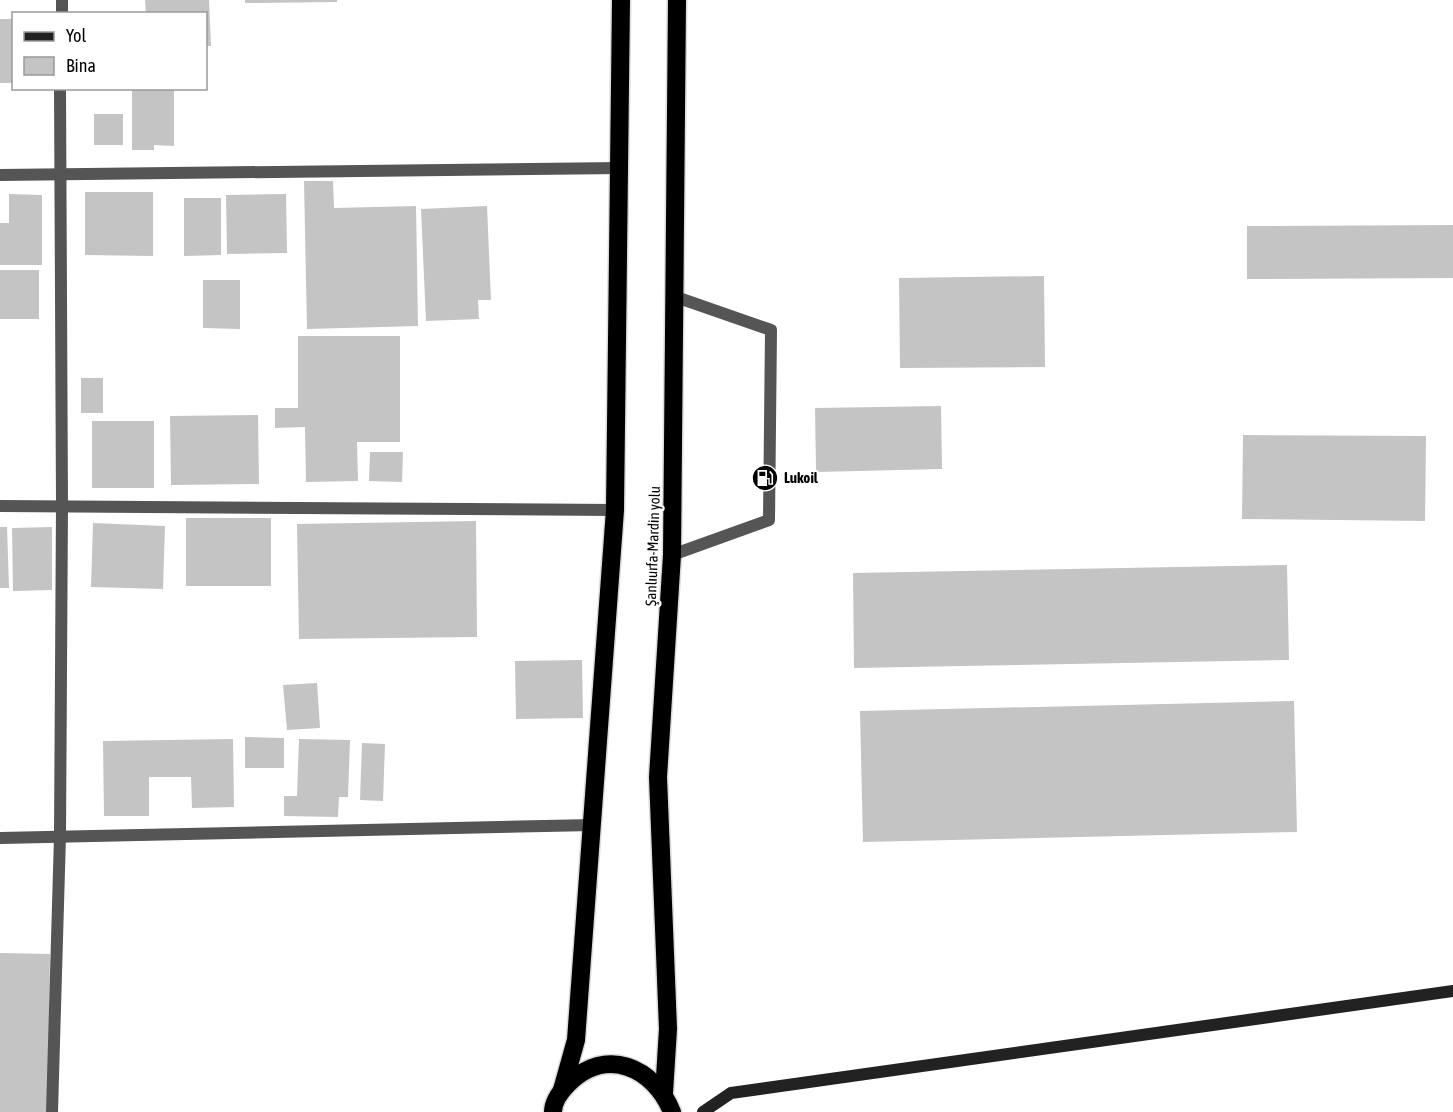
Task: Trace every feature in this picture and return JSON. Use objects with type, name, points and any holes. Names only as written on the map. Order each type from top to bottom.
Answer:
[{"type":"highway","points":[[553,1112],[562,1090],[576,1040],[615,510],[621,168],[621,0]]},
{"type":"highway","name":"Şanlıurfa-Mardin yolu","points":[[664,1093],[668,1029],[658,777],[672,555],[677,0]]},
{"type":"highway","points":[[562,1090],[576,1076],[585,1071],[614,1064],[634,1068],[651,1078],[664,1093],[672,1112]]},
{"type":"street","points":[[52,1112],[60,836],[62,505],[60,90]]},
{"type":"street","points":[[0,175],[621,168]]},
{"type":"street","points":[[672,555],[769,520],[771,330],[676,297]]},
{"type":"street","points":[[0,506],[615,510]]},
{"type":"street","points":[[0,838],[593,825]]},
{"type":"street","points":[[703,1112],[731,1093],[1453,991]]},
{"type":"building","points":[[145,0],[209,0],[211,46],[207,46],[207,12],[146,12]]},
{"type":"building","points":[[245,0],[337,0],[337,2],[245,3]]},
{"type":"building","points":[[0,19],[12,19],[12,83],[0,83]]},
{"type":"building","points":[[132,90],[174,90],[174,146],[154,145],[154,150],[132,150]]},
{"type":"building","points":[[94,114],[123,114],[123,145],[94,145]]},
{"type":"building","points":[[304,181],[333,181],[334,208],[416,206],[418,326],[307,329]]},
{"type":"building","points":[[85,192],[153,192],[153,256],[85,255]]},
{"type":"building","points":[[9,194],[42,195],[42,265],[0,265],[0,223],[9,223]]},
{"type":"building","points":[[286,194],[287,253],[227,254],[226,195]]},
{"type":"building","points":[[184,198],[221,198],[221,255],[184,256]]},
{"type":"building","points":[[487,206],[491,300],[478,300],[479,319],[426,321],[421,209]]},
{"type":"building","points":[[1453,225],[1453,278],[1247,279],[1247,226]]},
{"type":"building","points":[[0,270],[39,270],[39,319],[0,319]]},
{"type":"building","points":[[1044,276],[1045,367],[900,368],[899,278]]},
{"type":"building","points":[[203,280],[240,280],[240,329],[203,328]]},
{"type":"building","points":[[298,336],[400,336],[400,442],[357,442],[358,481],[306,482],[305,427],[275,428],[275,408],[298,408]]},
{"type":"building","points":[[81,378],[103,378],[103,413],[81,413]]},
{"type":"building","points":[[941,406],[942,469],[816,472],[815,408]]},
{"type":"building","points":[[258,415],[259,484],[171,485],[170,416]]},
{"type":"building","points":[[92,421],[154,421],[154,488],[92,488]]},
{"type":"building","points":[[1243,435],[1426,436],[1425,521],[1242,519]]},
{"type":"building","points":[[370,452],[403,452],[402,482],[369,481]]},
{"type":"building","points":[[186,518],[271,518],[271,586],[186,586]]},
{"type":"building","points":[[476,521],[477,637],[299,639],[297,524]]},
{"type":"building","points":[[93,523],[165,526],[163,589],[91,587]]},
{"type":"building","points":[[0,527],[7,527],[9,588],[0,588]]},
{"type":"building","points":[[52,527],[52,590],[13,591],[12,528]]},
{"type":"building","points":[[1287,565],[1289,660],[854,668],[853,573]]},
{"type":"building","points":[[582,660],[583,718],[516,719],[515,661]]},
{"type":"building","points":[[317,683],[320,728],[287,730],[283,685]]},
{"type":"building","points":[[1294,701],[1297,832],[863,842],[860,711]]},
{"type":"building","points":[[245,737],[284,738],[284,768],[245,768]]},
{"type":"building","points":[[233,739],[234,807],[192,808],[191,777],[149,777],[149,816],[104,816],[103,741]]},
{"type":"building","points":[[299,739],[350,740],[348,797],[339,797],[338,817],[284,816],[284,796],[297,796]]},
{"type":"building","points":[[362,743],[385,744],[383,801],[360,800]]},
{"type":"building","points":[[0,953],[50,954],[48,1112],[0,1112]]},
{"type":"place","name":"Lukoil","points":[[765,478]]}]
